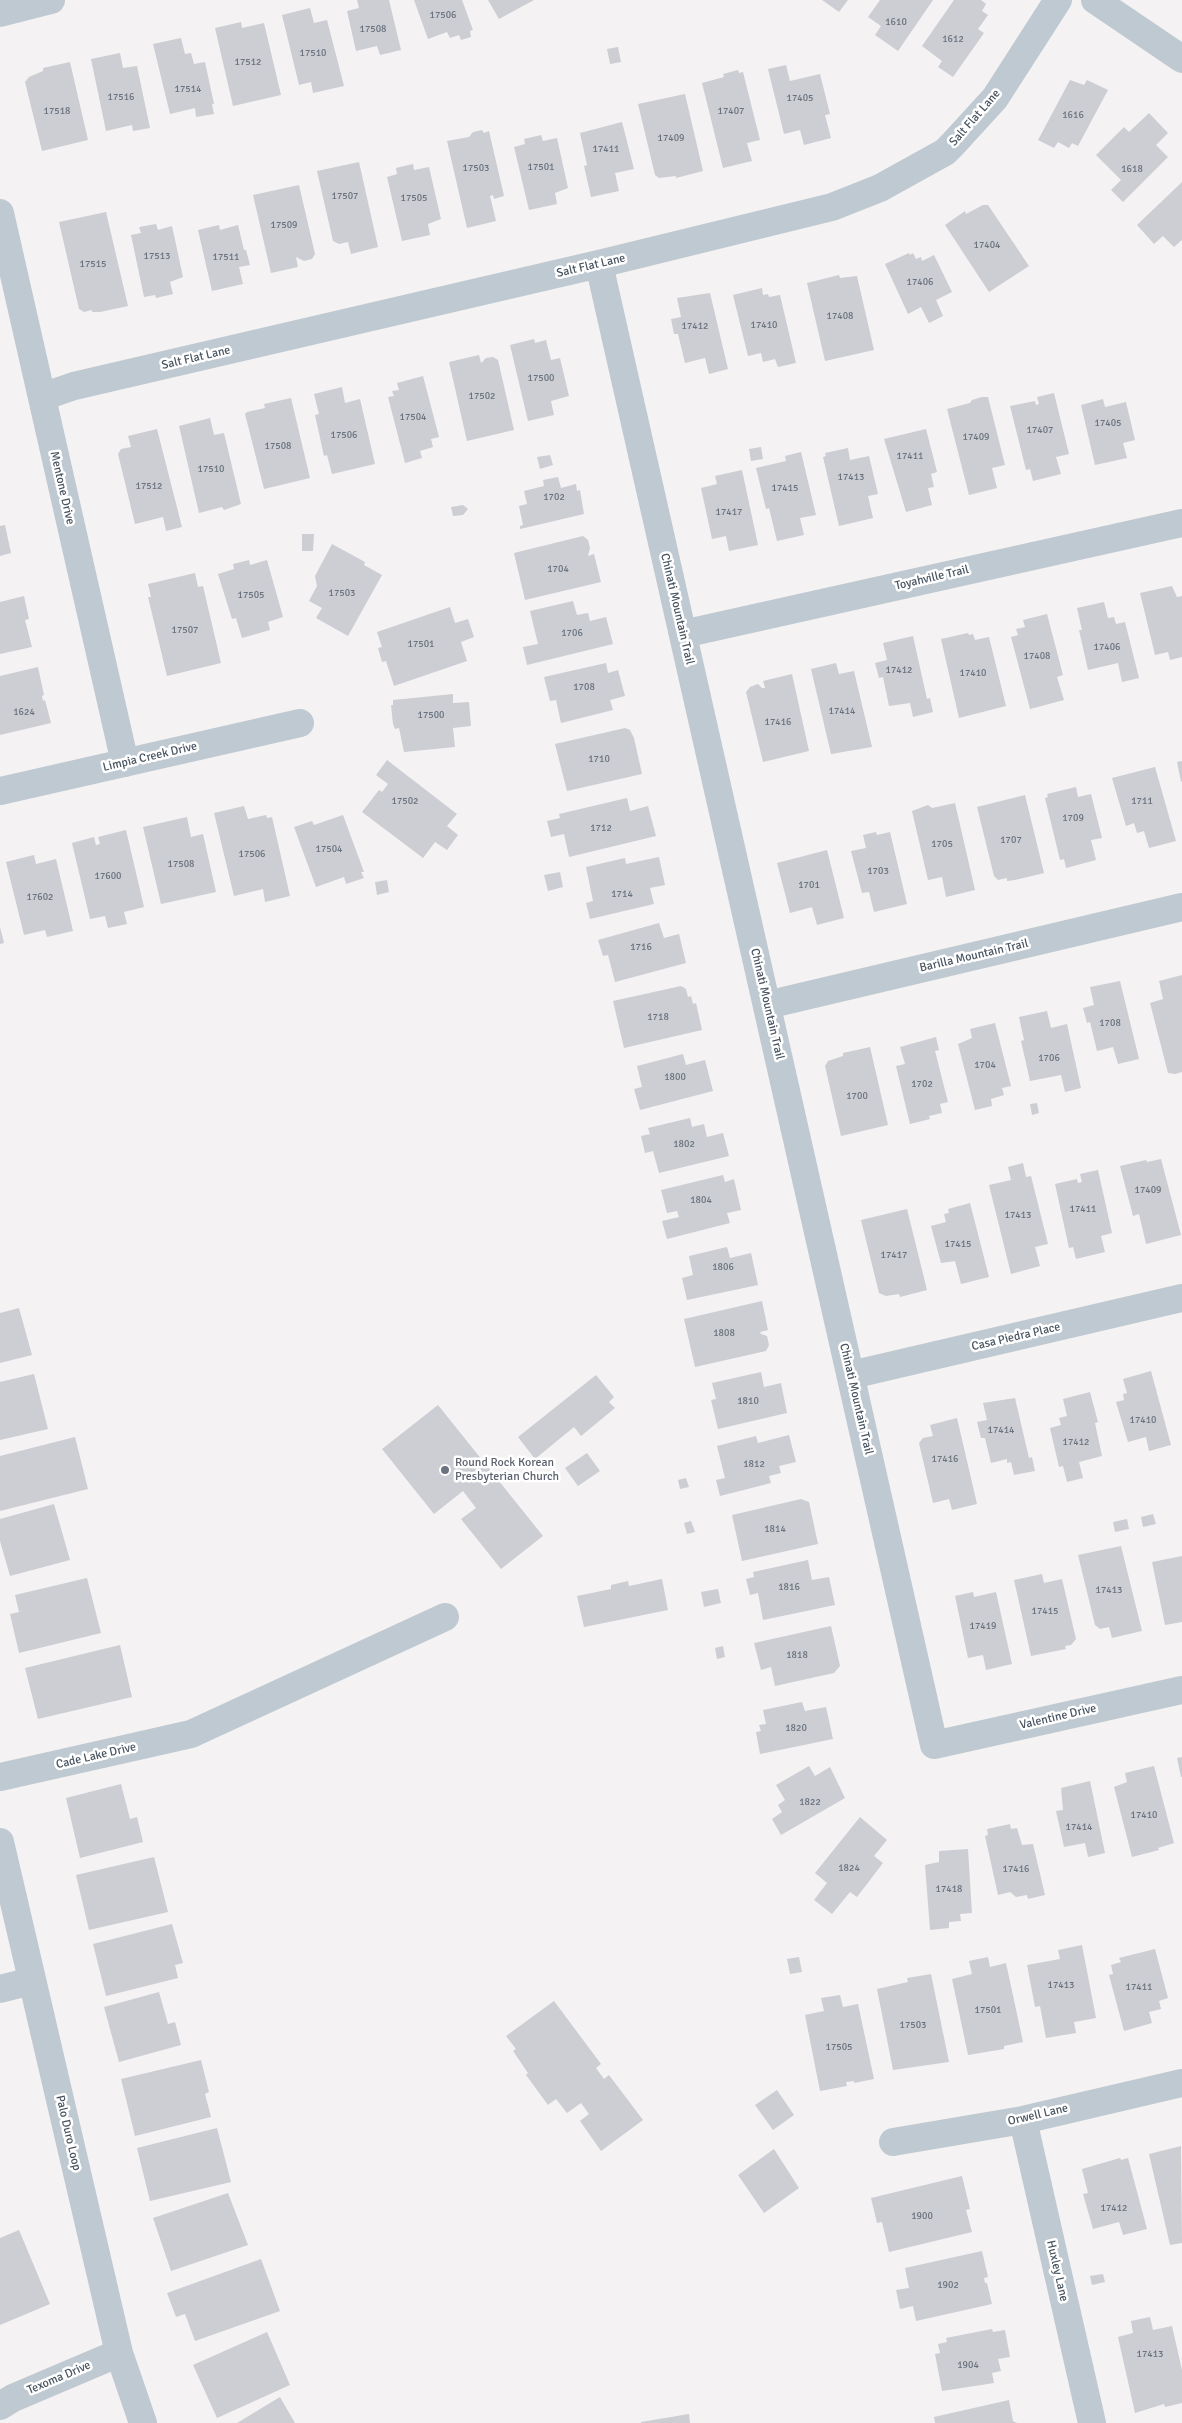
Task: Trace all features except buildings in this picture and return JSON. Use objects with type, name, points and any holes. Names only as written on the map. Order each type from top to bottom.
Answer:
[{"type":"street","points":[[0,13],[51,0]]},
{"type":"street","name":"Salt Flat Lane","points":[[42,397],[74,386],[599,264],[832,206],[880,188],[937,156],[953,144],[995,98],[1058,0]]},
{"type":"street","points":[[1095,0],[1182,59]]},
{"type":"street","name":"Mentone Drive","points":[[0,213],[125,763]]},
{"type":"street","name":"Chinati Mountain Trail","points":[[599,264],[934,1745]]},
{"type":"street","name":"Toyahville Trail","points":[[683,634],[1182,523]]},
{"type":"street","name":"Limpia Creek Drive","points":[[0,791],[300,723]]},
{"type":"street","name":"Barilla Mountain Trail","points":[[767,1006],[1182,907]]},
{"type":"street","name":"Casa Piedra Place","points":[[851,1375],[1182,1298]]},
{"type":"street","name":"Cade Lake Drive","points":[[0,1778],[191,1734],[445,1617]]},
{"type":"street","name":"Valentine Drive","points":[[934,1745],[1182,1690]]},
{"type":"street","name":"Palo Duro Loop","points":[[0,1842],[119,2353],[144,2423]]},
{"type":"street","points":[[0,1989],[32,1980]]},
{"type":"street","name":"Orwell Lane","points":[[893,2142],[1023,2120],[1182,2083]]},
{"type":"street","name":"Huxley Lane","points":[[1023,2120],[1092,2423]]},
{"type":"street","name":"Texoma Drive","points":[[0,2406],[13,2398],[119,2353]]},
{"type":"place","name":"Round Rock Korean Presbyterian Church","points":[[445,1470]]}]
